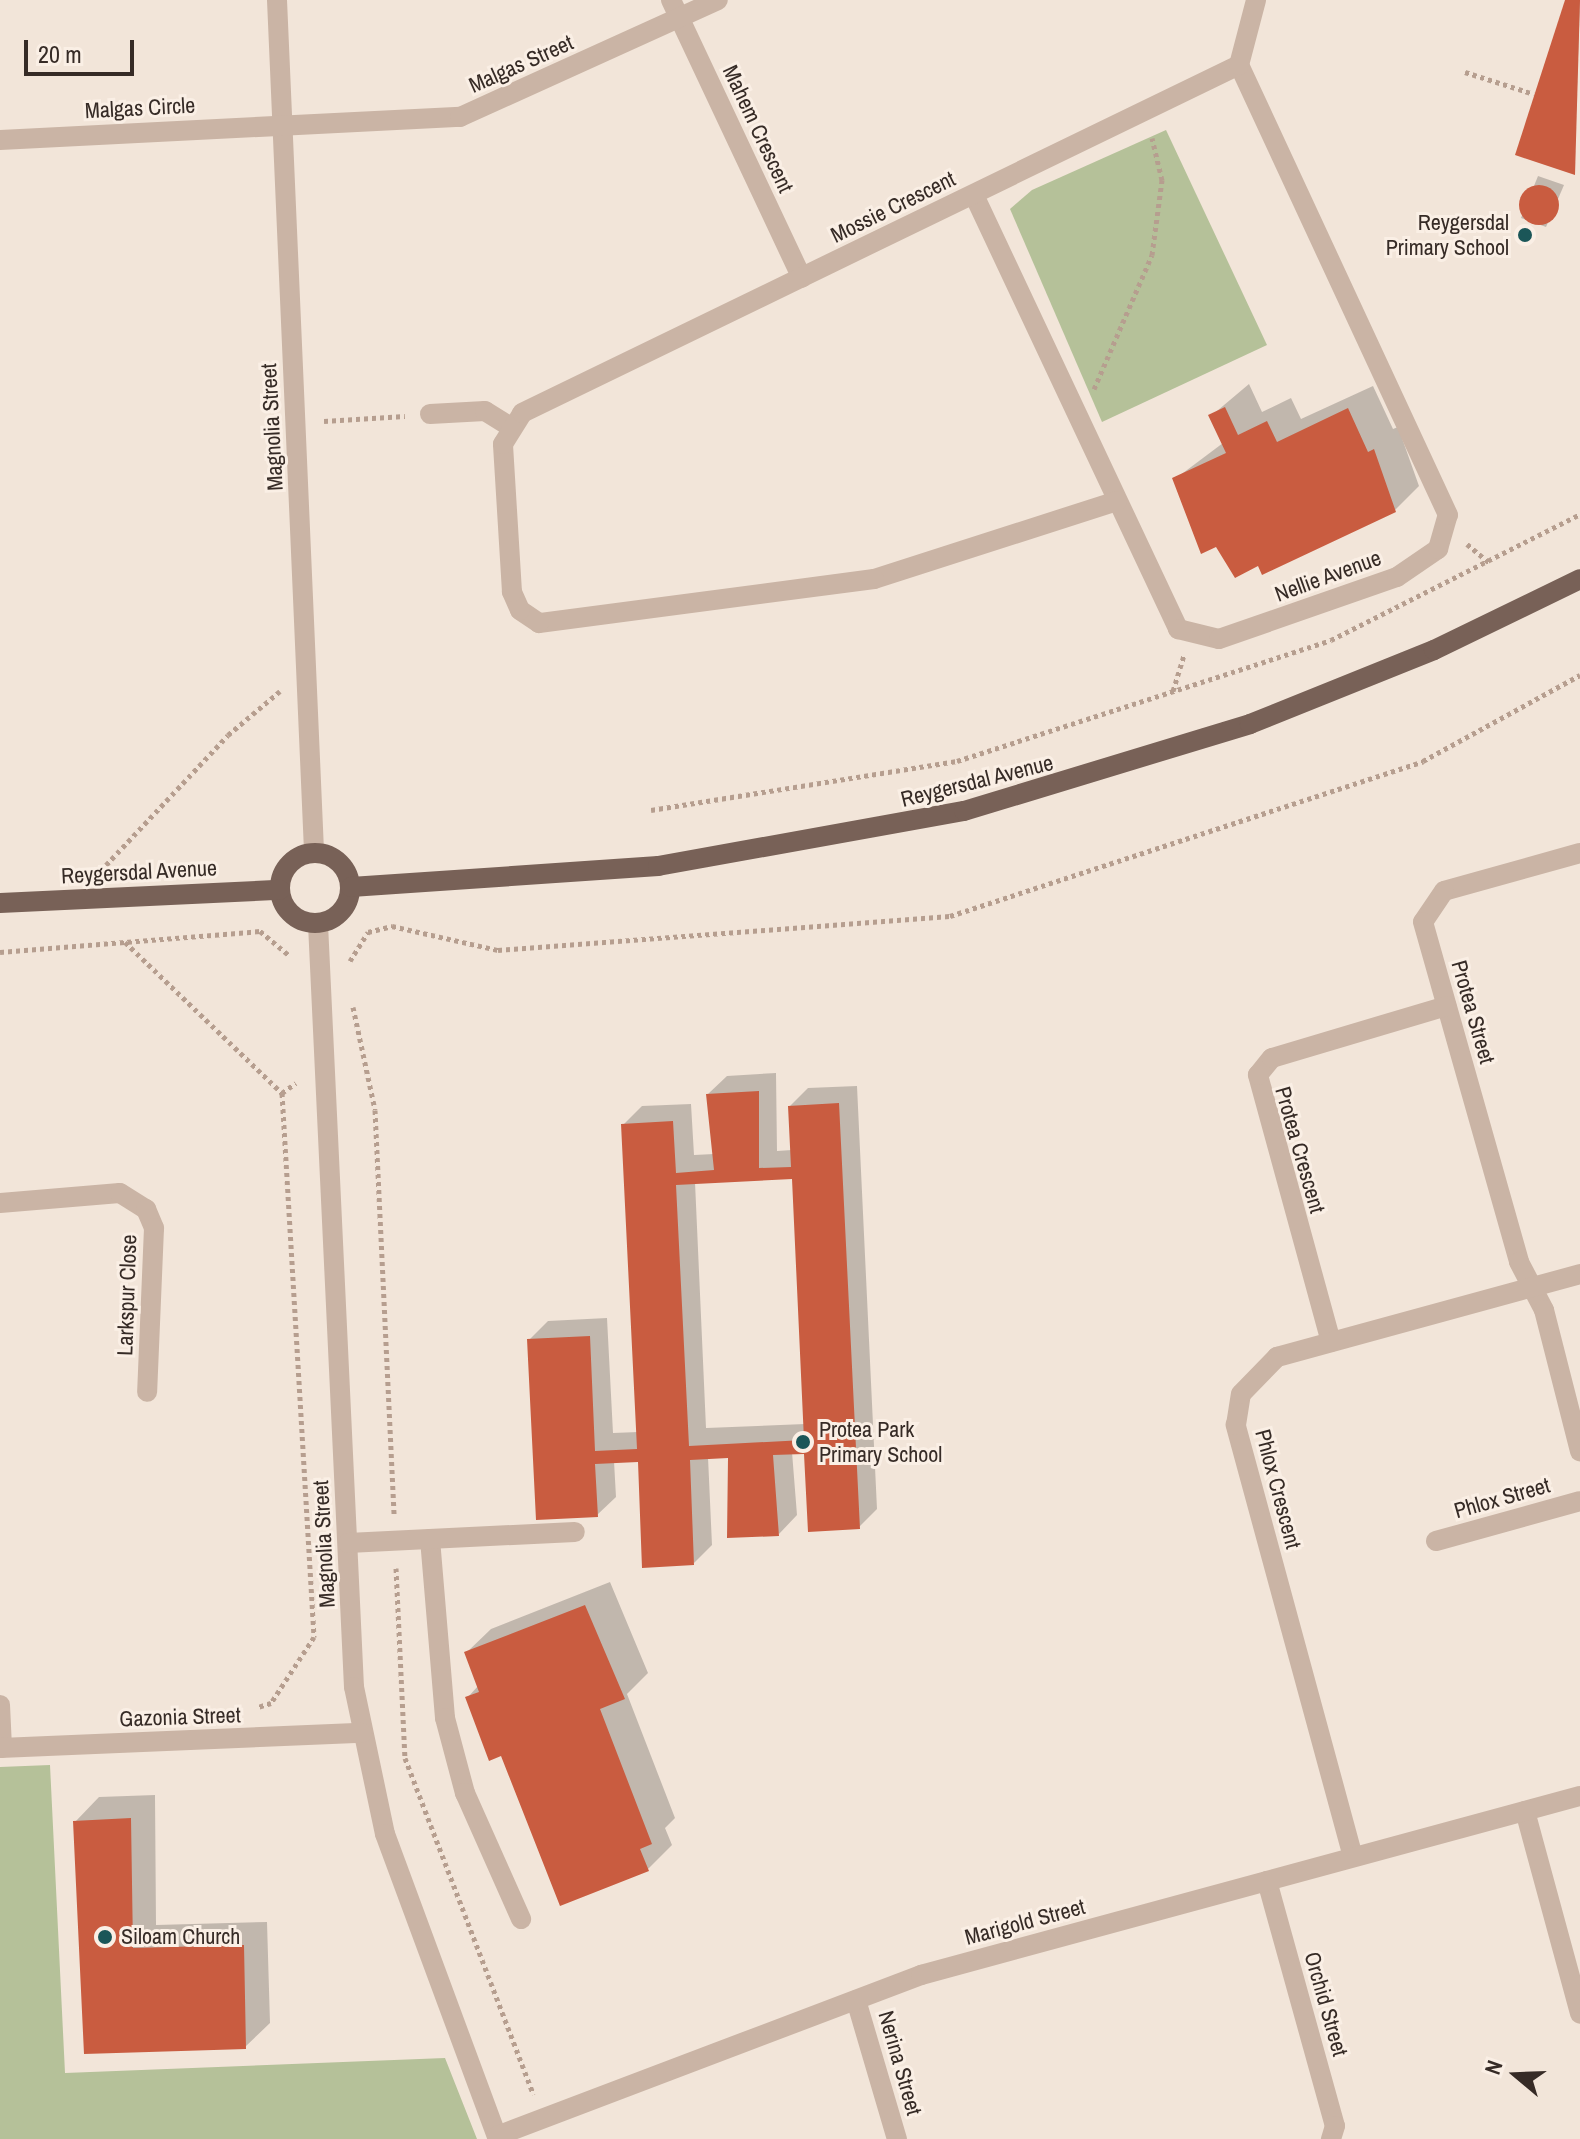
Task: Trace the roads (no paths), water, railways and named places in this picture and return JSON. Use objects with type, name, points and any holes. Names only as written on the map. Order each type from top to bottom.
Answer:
[{"type":"main road","name":"Reygersdal Avenue","points":[[351,887],[658,866],[964,811],[1250,724],[1434,650],[1580,579]]},
{"type":"main road","points":[[314,852],[343,866],[351,887],[338,916],[318,924],[296,919],[280,890],[285,869],[314,852]]},
{"type":"main road","name":"Reygersdal Avenue","points":[[0,903],[280,890]]},
{"type":"street","name":"Magnolia Street","points":[[277,0],[314,852]]},
{"type":"street","name":"Malgas Street","points":[[283,125],[460,117],[676,9],[718,0]]},
{"type":"street","points":[[1239,65],[1256,0]]},
{"type":"street","name":"Mahem Crescent","points":[[676,9],[802,278]]},
{"type":"street","name":"Mossie Crescent","points":[[509,426],[522,413],[1239,65]]},
{"type":"street","name":"Nellie Avenue","points":[[1117,501],[1171,618],[1190,636],[1219,639],[1356,596],[1429,557],[1448,527],[1444,502],[1239,65]]},
{"type":"street","name":"Malgas Circle","points":[[0,140],[283,125]]},
{"type":"street","points":[[430,414],[485,411],[509,426],[503,444],[512,592],[520,610],[539,623],[874,579],[1117,501],[974,195]]},
{"type":"street","name":"Protea Street","points":[[1532,1287],[1424,931],[1435,896],[1580,853]]},
{"type":"street","name":"Magnolia Street","points":[[318,924],[348,1543],[362,1733],[385,1834],[497,2138]]},
{"type":"street","name":"Protea Crescent","points":[[1331,1342],[1258,1075],[1272,1058],[1446,1006]]},
{"type":"street","name":"Larkspur Close","points":[[0,1203],[120,1193],[146,1209],[154,1228],[147,1392]]},
{"type":"street","name":"Phlox Crescent","points":[[1353,1857],[1236,1425],[1241,1394],[1265,1363],[1580,1274]]},
{"type":"street","points":[[1532,1287],[1580,1451]]},
{"type":"street","name":"Phlox Street","points":[[1436,1541],[1580,1501]]},
{"type":"street","points":[[348,1543],[575,1532]]},
{"type":"street","points":[[430,1539],[445,1718],[465,1793],[521,1919]]},
{"type":"street","points":[[0,1705],[1,1748]]},
{"type":"street","name":"Gazonia Street","points":[[1,1748],[362,1733]]},
{"type":"street","name":"Marigold Street","points":[[497,2138],[921,1975],[1580,1796]]},
{"type":"street","points":[[1525,1811],[1580,2014]]},
{"type":"street","name":"Orchid Street","points":[[1267,1881],[1335,2126],[1331,2139]]},
{"type":"street","name":"Nerina Street","points":[[856,2000],[897,2139]]},
{"type":"place","name":"Reygersdal Primary School","points":[[1525,235]]},
{"type":"place","name":"Protea Park Primary School","points":[[803,1442]]},
{"type":"place","name":"Siloam Church","points":[[105,1937]]}]
